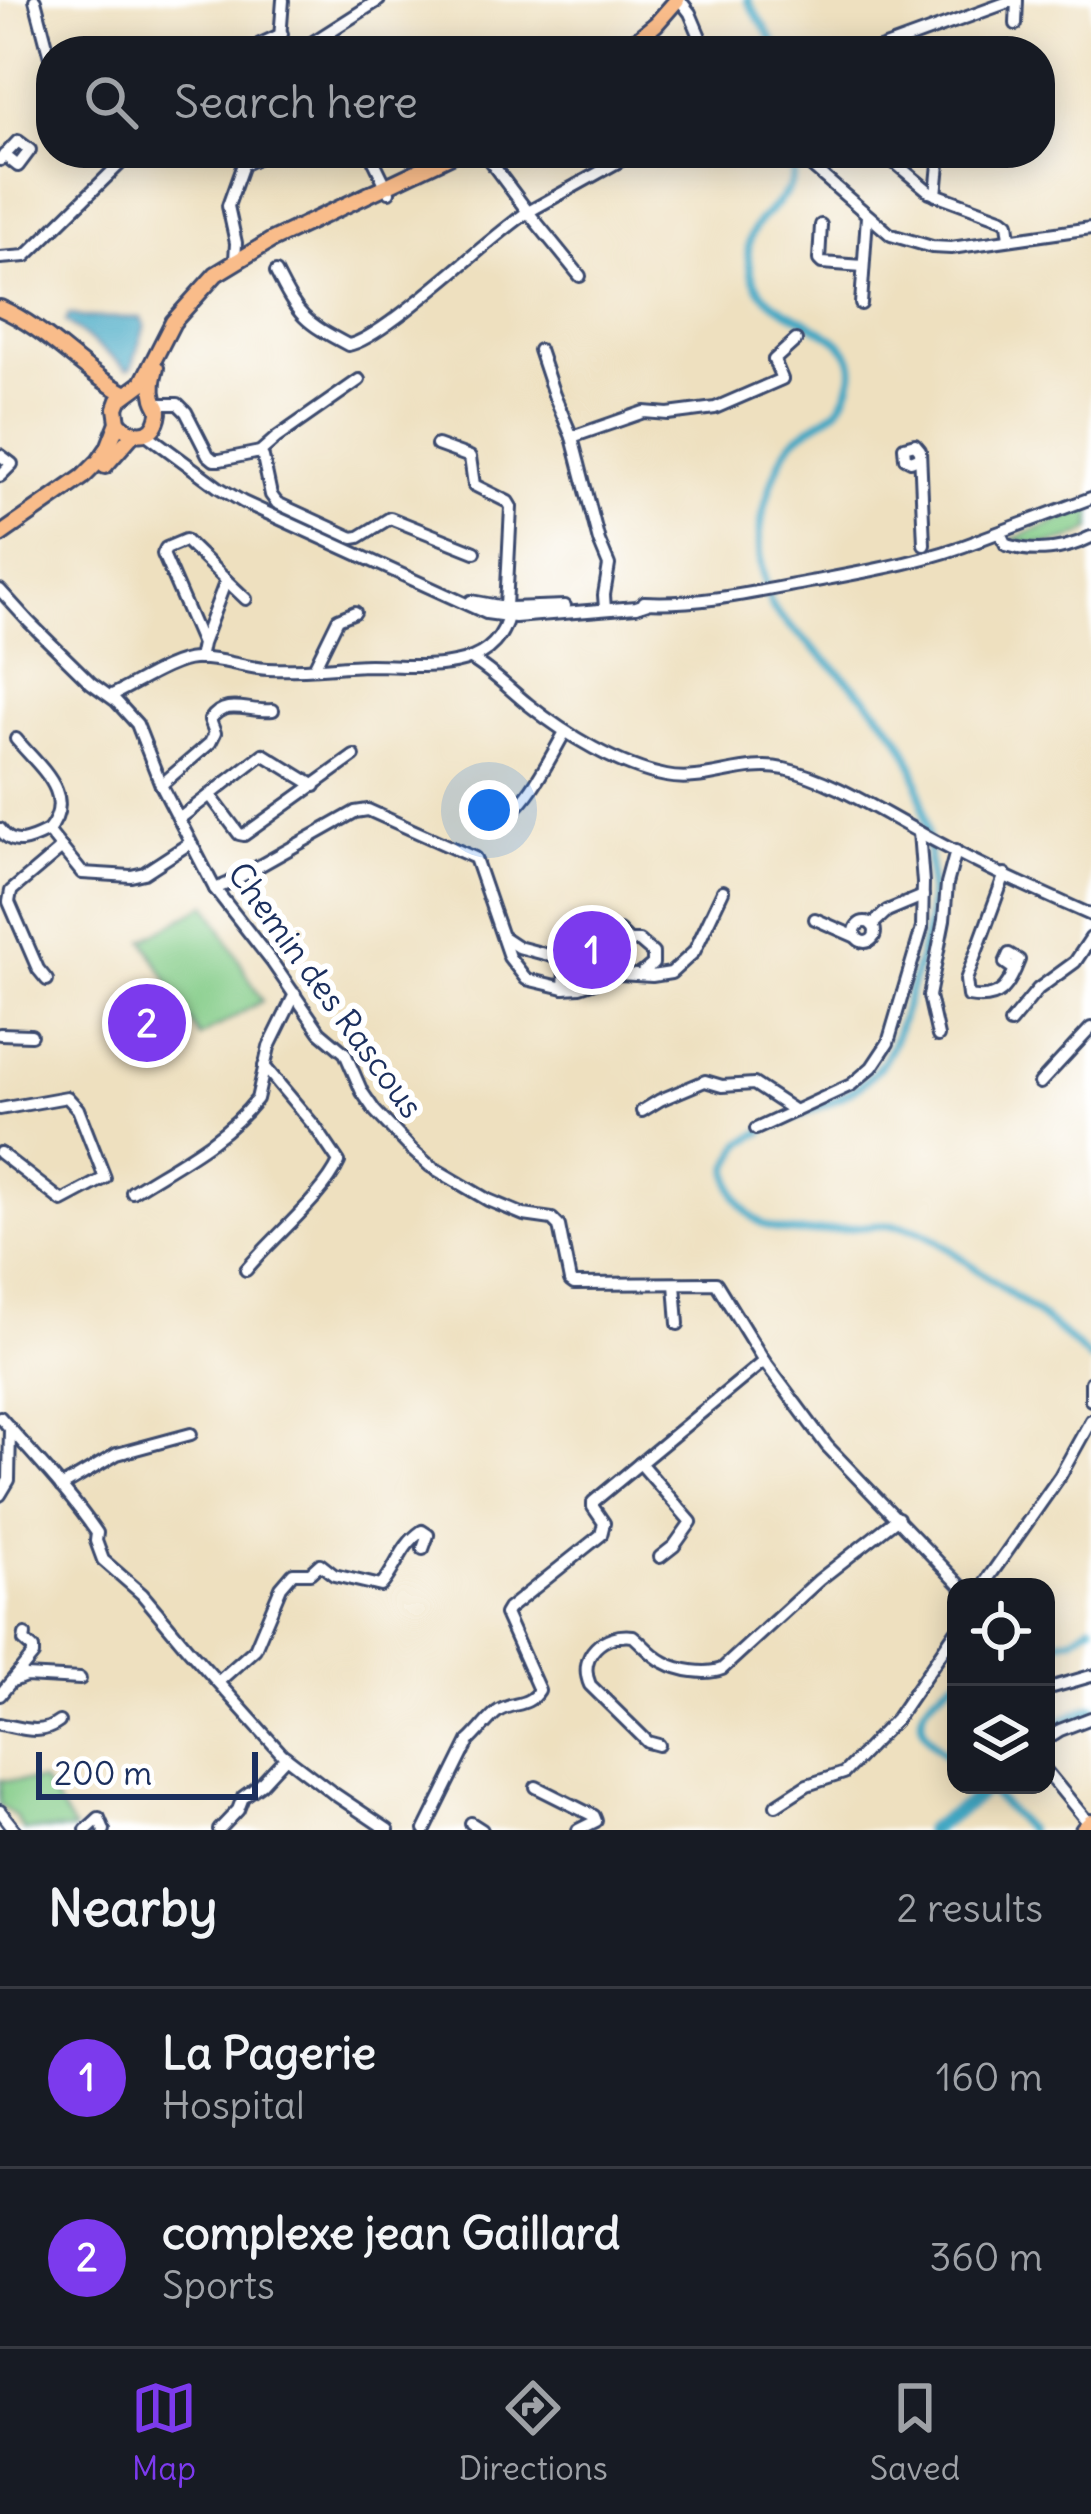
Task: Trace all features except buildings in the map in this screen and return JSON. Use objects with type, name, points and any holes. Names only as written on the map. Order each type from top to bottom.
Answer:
[{"type":"main road","points":[[640,36],[675,0]]},
{"type":"main road","points":[[388,189],[428,168]]},
{"type":"main road","points":[[0,540],[83,477],[108,448],[117,415],[130,392],[142,382],[180,313],[209,281],[235,260],[438,168]]},
{"type":"main road","points":[[0,540],[88,482],[158,421],[156,368],[179,324],[207,290],[253,252]]},
{"type":"main road","points":[[0,308],[35,326],[91,371],[155,400]]},
{"type":"main road","points":[[91,371],[109,393],[126,432],[139,433]]},
{"type":"street","points":[[34,0],[44,36]]},
{"type":"street","points":[[278,36],[284,0]]},
{"type":"street","points":[[323,36],[379,0]]},
{"type":"street","points":[[675,0],[690,13],[700,36]]},
{"type":"street","points":[[916,36],[1016,0],[1016,24]]},
{"type":"street","points":[[0,258],[26,256],[114,168]]},
{"type":"street","points":[[235,260],[228,206],[241,168]]},
{"type":"street","points":[[378,168],[388,189]]},
{"type":"street","points":[[495,168],[580,276]]},
{"type":"street","points":[[276,272],[305,322],[355,345],[528,212],[607,168]]},
{"type":"street","points":[[813,168],[891,235],[932,248],[1091,228]]},
{"type":"street","points":[[899,168],[936,195],[1003,219],[1010,238]]},
{"type":"street","points":[[936,195],[939,168]]},
{"type":"street","points":[[861,304],[866,216]]},
{"type":"street","points":[[821,225],[819,260],[863,266]]},
{"type":"street","points":[[233,230],[253,252]]},
{"type":"street","points":[[572,436],[644,412],[715,408],[761,390],[782,379],[774,360],[796,340]]},
{"type":"street","points":[[539,350],[572,436],[609,565],[605,607]]},
{"type":"street","points":[[155,400],[178,404],[187,412],[214,460],[260,452],[359,380]]},
{"type":"street","points":[[158,421],[163,435],[189,463],[218,488],[261,512],[448,596],[504,611],[710,598],[894,568],[925,553],[943,555],[1091,497]]},
{"type":"street","points":[[139,433],[189,463]]},
{"type":"street","points":[[110,696],[178,663],[199,658],[263,669],[413,667],[458,663],[484,651],[496,637],[504,611],[511,507],[474,485],[470,458],[437,445]]},
{"type":"street","points":[[260,452],[277,503],[353,538],[390,518],[476,552]]},
{"type":"street","points":[[0,455],[12,464],[0,476]]},
{"type":"street","points":[[916,459],[921,465],[925,553]]},
{"type":"street","points":[[1000,533],[1006,545],[1030,550],[1061,548],[1091,537]]},
{"type":"street","points":[[202,644],[164,554],[166,548],[190,542],[246,599]]},
{"type":"street","points":[[199,658],[226,580]]},
{"type":"street","name":"Chemin des Rascous","points":[[0,590],[137,724],[161,785],[214,889],[320,1032],[345,1053],[375,1111],[416,1155],[488,1200],[552,1220],[559,1226],[574,1284],[716,1283],[764,1361],[827,1446],[954,1578]]},
{"type":"street","points":[[314,668],[338,620],[355,612]]},
{"type":"street","points":[[471,659],[566,732],[628,764],[681,778],[782,768],[854,797],[1091,915]]},
{"type":"street","points":[[161,785],[210,743],[215,733],[210,720],[217,711],[230,706],[273,710]]},
{"type":"street","points":[[501,819],[509,817],[536,782],[566,732]]},
{"type":"street","points":[[0,830],[16,842],[32,839],[48,831],[59,817],[58,794],[16,739]]},
{"type":"street","points":[[178,820],[263,754],[316,786]]},
{"type":"street","points":[[210,795],[244,835],[354,756]]},
{"type":"street","points":[[214,889],[355,812],[368,810],[475,858],[508,956],[526,979],[564,988],[619,974],[671,973],[694,952],[723,891]]},
{"type":"street","points":[[48,831],[82,872],[144,873],[190,843]]},
{"type":"street","points":[[756,1129],[858,1080],[888,1043],[922,928],[923,835]]},
{"type":"street","points":[[46,980],[8,902],[11,891],[62,848]]},
{"type":"street","points":[[938,1036],[928,996],[956,851]]},
{"type":"street","points":[[1005,874],[966,980],[968,996],[1001,993],[1015,970]]},
{"type":"street","points":[[815,919],[864,943],[875,931],[872,925],[887,911],[923,896]]},
{"type":"street","points":[[620,931],[653,953],[653,964],[641,974]]},
{"type":"street","points":[[502,937],[518,947],[556,957],[566,973],[564,988]]},
{"type":"street","points":[[1010,1022],[1037,989],[1075,962],[1091,938]]},
{"type":"street","points":[[132,1192],[223,1135],[257,1099],[269,1046],[295,994]]},
{"type":"street","points":[[1040,1083],[1091,1028]]},
{"type":"street","points":[[0,1034],[31,1035]]},
{"type":"street","points":[[246,1270],[326,1184],[339,1162],[264,1066]]},
{"type":"street","points":[[642,1111],[705,1082],[754,1084],[795,1111]]},
{"type":"street","points":[[0,1109],[67,1097],[78,1109],[106,1174],[62,1201],[0,1153]]},
{"type":"street","points":[[675,1284],[678,1324]]},
{"type":"street","points":[[425,1830],[469,1741],[503,1708],[529,1702],[539,1690],[506,1614],[602,1535],[604,1523],[593,1502],[764,1361]]},
{"type":"street","points":[[1091,1382],[1091,1400]]},
{"type":"street","points":[[0,1418],[79,1506],[97,1533],[103,1560],[142,1594],[286,1757],[388,1830]]},
{"type":"street","points":[[988,1578],[1060,1476],[1091,1420]]},
{"type":"street","points":[[0,1495],[9,1480],[10,1429]]},
{"type":"street","points":[[61,1486],[118,1454],[191,1434]]},
{"type":"street","points":[[640,1463],[692,1522],[660,1557]]},
{"type":"street","points":[[659,1745],[648,1742],[590,1685],[586,1664],[596,1646],[612,1636],[633,1636],[671,1665],[710,1673],[722,1669],[819,1580],[898,1518]]},
{"type":"street","points":[[218,1682],[255,1649],[281,1587],[293,1573],[310,1573],[320,1564],[334,1575],[381,1586],[404,1545],[422,1531],[428,1535],[423,1549]]},
{"type":"street","points":[[0,1695],[33,1655],[25,1634]]},
{"type":"street","points":[[776,1805],[807,1785],[844,1773],[896,1719],[947,1644]]},
{"type":"street","points":[[12,1681],[25,1676],[80,1678]]},
{"type":"street","points":[[1055,1687],[1091,1676]]},
{"type":"street","points":[[1055,1735],[1091,1718]]},
{"type":"street","points":[[0,1724],[38,1731],[59,1723]]},
{"type":"street","points":[[219,1830],[238,1810],[243,1797],[286,1757]]},
{"type":"street","points":[[1055,1783],[1089,1826]]},
{"type":"street","points":[[536,1787],[594,1816],[593,1824],[578,1830]]},
{"type":"street","points":[[0,1811],[15,1830]]},
{"type":"street","points":[[86,1830],[99,1818],[104,1830]]},
{"type":"green space","points":[[1091,507],[1091,529],[1072,538],[1042,543],[1011,540]]},
{"type":"green space","points":[[207,904],[262,1001],[200,1037],[144,940]]},
{"type":"green space","points":[[148,999],[171,1038],[179,1034],[182,1040],[154,1069],[126,1012]]},
{"type":"green space","points":[[0,1780],[42,1781],[75,1830],[23,1830],[0,1805]]},
{"type":"water","points":[[69,314],[141,318],[145,325],[132,367],[127,369],[66,322]]},
{"type":"waterway","points":[[747,0],[770,36]]},
{"type":"waterway","points":[[777,1125],[840,1097],[880,1066],[916,971],[930,900],[926,826],[908,754],[877,710],[778,615],[763,574],[761,524],[781,459],[793,441],[836,410],[852,377],[852,362],[845,349],[770,300],[759,289],[749,264],[754,230],[783,198],[795,168]]},
{"type":"waterway","points":[[763,1131],[741,1144],[729,1167],[738,1199],[762,1224],[782,1231],[877,1225],[921,1232],[1035,1312],[1091,1360]]},
{"type":"waterway","points":[[1055,1642],[1073,1638],[1091,1625]]},
{"type":"waterway","points":[[947,1686],[929,1702],[922,1721],[931,1740],[947,1755]]},
{"type":"waterway","points":[[1055,1726],[1091,1710]]},
{"type":"waterway","points":[[929,1830],[979,1794]]},
{"type":"waterway","points":[[992,1794],[1028,1830]]},
{"type":"place","name":"La Pagerie","points":[[592,950]]},
{"type":"place","name":"complexe jean Gaillard","points":[[147,1023]]}]
